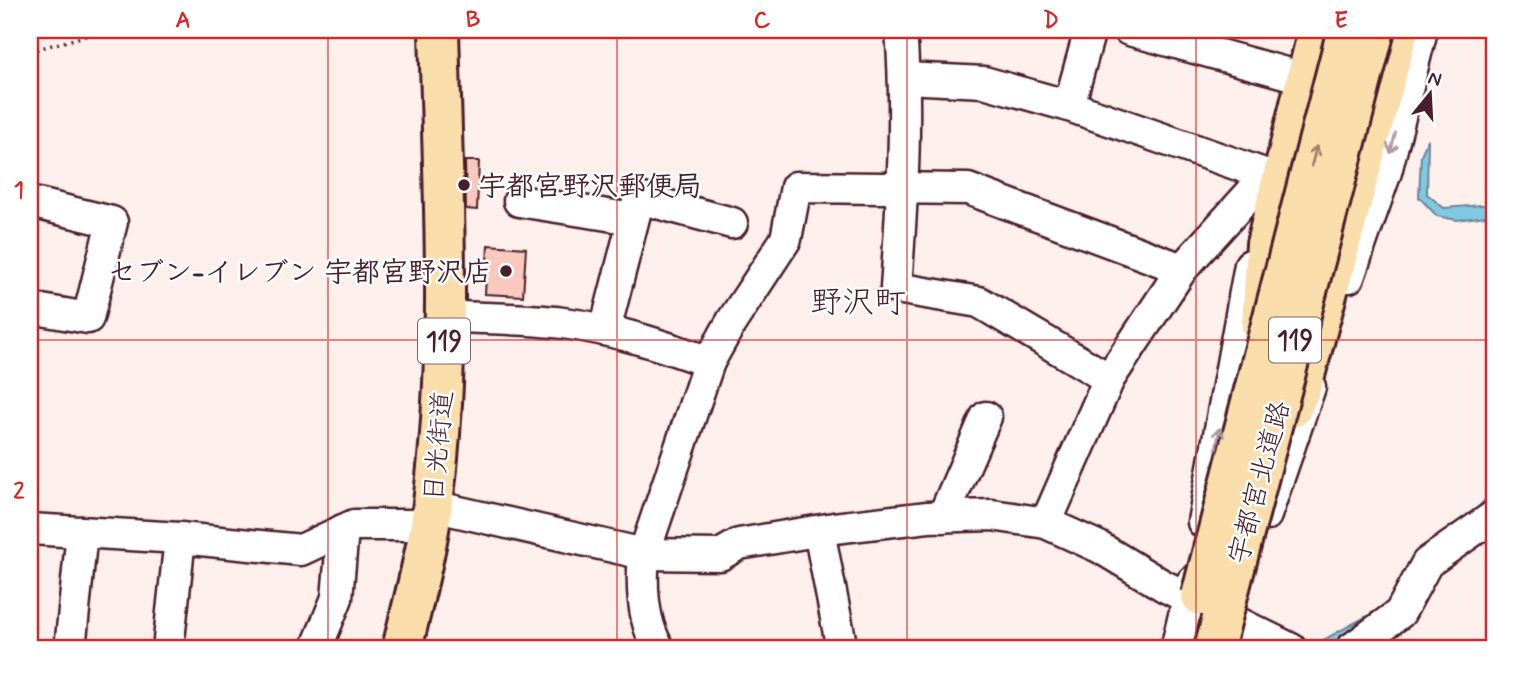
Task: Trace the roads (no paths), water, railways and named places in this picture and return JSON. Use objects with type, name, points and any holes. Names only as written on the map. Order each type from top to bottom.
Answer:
[{"type":"highway","name":"日光街道","points":[[402,649],[431,516],[442,408],[444,316],[439,30]]},
{"type":"highway","points":[[1258,370],[1266,244],[1318,30]]},
{"type":"highway","name":"宇都宮北道路","points":[[1188,649],[1347,30]]},
{"type":"highway","name":"宇都宮北道路","points":[[1225,640],[1254,499],[1375,30]]},
{"type":"highway","points":[[1254,499],[1302,386],[1399,30]]},
{"type":"street","points":[[901,30],[905,78],[904,187],[896,288],[978,302],[1109,379]]},
{"type":"street","points":[[1069,106],[1090,30]]},
{"type":"street","points":[[1129,30],[1289,74]]},
{"type":"street","points":[[1176,649],[1189,599],[1267,175],[1299,30]]},
{"type":"street","points":[[1225,640],[1272,496],[1386,172],[1422,30]]},
{"type":"street","points":[[905,78],[984,82],[1069,106],[1267,175]]},
{"type":"street","points":[[1046,523],[1109,379],[1182,269],[1267,175]]},
{"type":"street","points":[[659,649],[650,635],[644,605],[644,554],[709,362],[732,321],[786,239],[796,187],[968,189],[1182,269]]},
{"type":"street","points":[[604,330],[639,198],[732,223]]},
{"type":"street","points":[[519,201],[633,219]]},
{"type":"street","points":[[30,202],[112,222],[88,318],[30,308]]},
{"type":"street","points":[[444,316],[562,323],[604,330],[650,341],[709,362]]},
{"type":"street","points":[[943,517],[986,417]]},
{"type":"street","points":[[30,529],[180,538],[301,550],[354,525],[431,516],[644,554],[720,555],[739,544],[819,531],[943,517],[992,515],[1046,523],[1099,547],[1189,599],[1225,640],[1292,649]]},
{"type":"street","points":[[1351,649],[1400,613],[1427,563],[1494,516]]},
{"type":"street","points":[[316,649],[337,598],[343,530]]},
{"type":"street","points":[[819,531],[842,649]]},
{"type":"street","points":[[70,649],[82,532]]},
{"type":"street","points":[[168,649],[180,538]]},
{"type":"water","points":[[1428,139],[1427,194],[1444,208],[1494,204],[1494,215],[1457,220],[1437,216],[1419,197],[1421,155]]},
{"type":"water","points":[[1494,490],[1494,508],[1397,604],[1340,649],[1307,649],[1391,603]]},
{"type":"place","name":"宇都宮野沢郵便局","points":[[464,185]]},
{"type":"place","name":"セブン-イレブン 宇都宮野沢店","points":[[506,271]]},
{"type":"district","name":"野沢町","points":[[858,301]]}]
